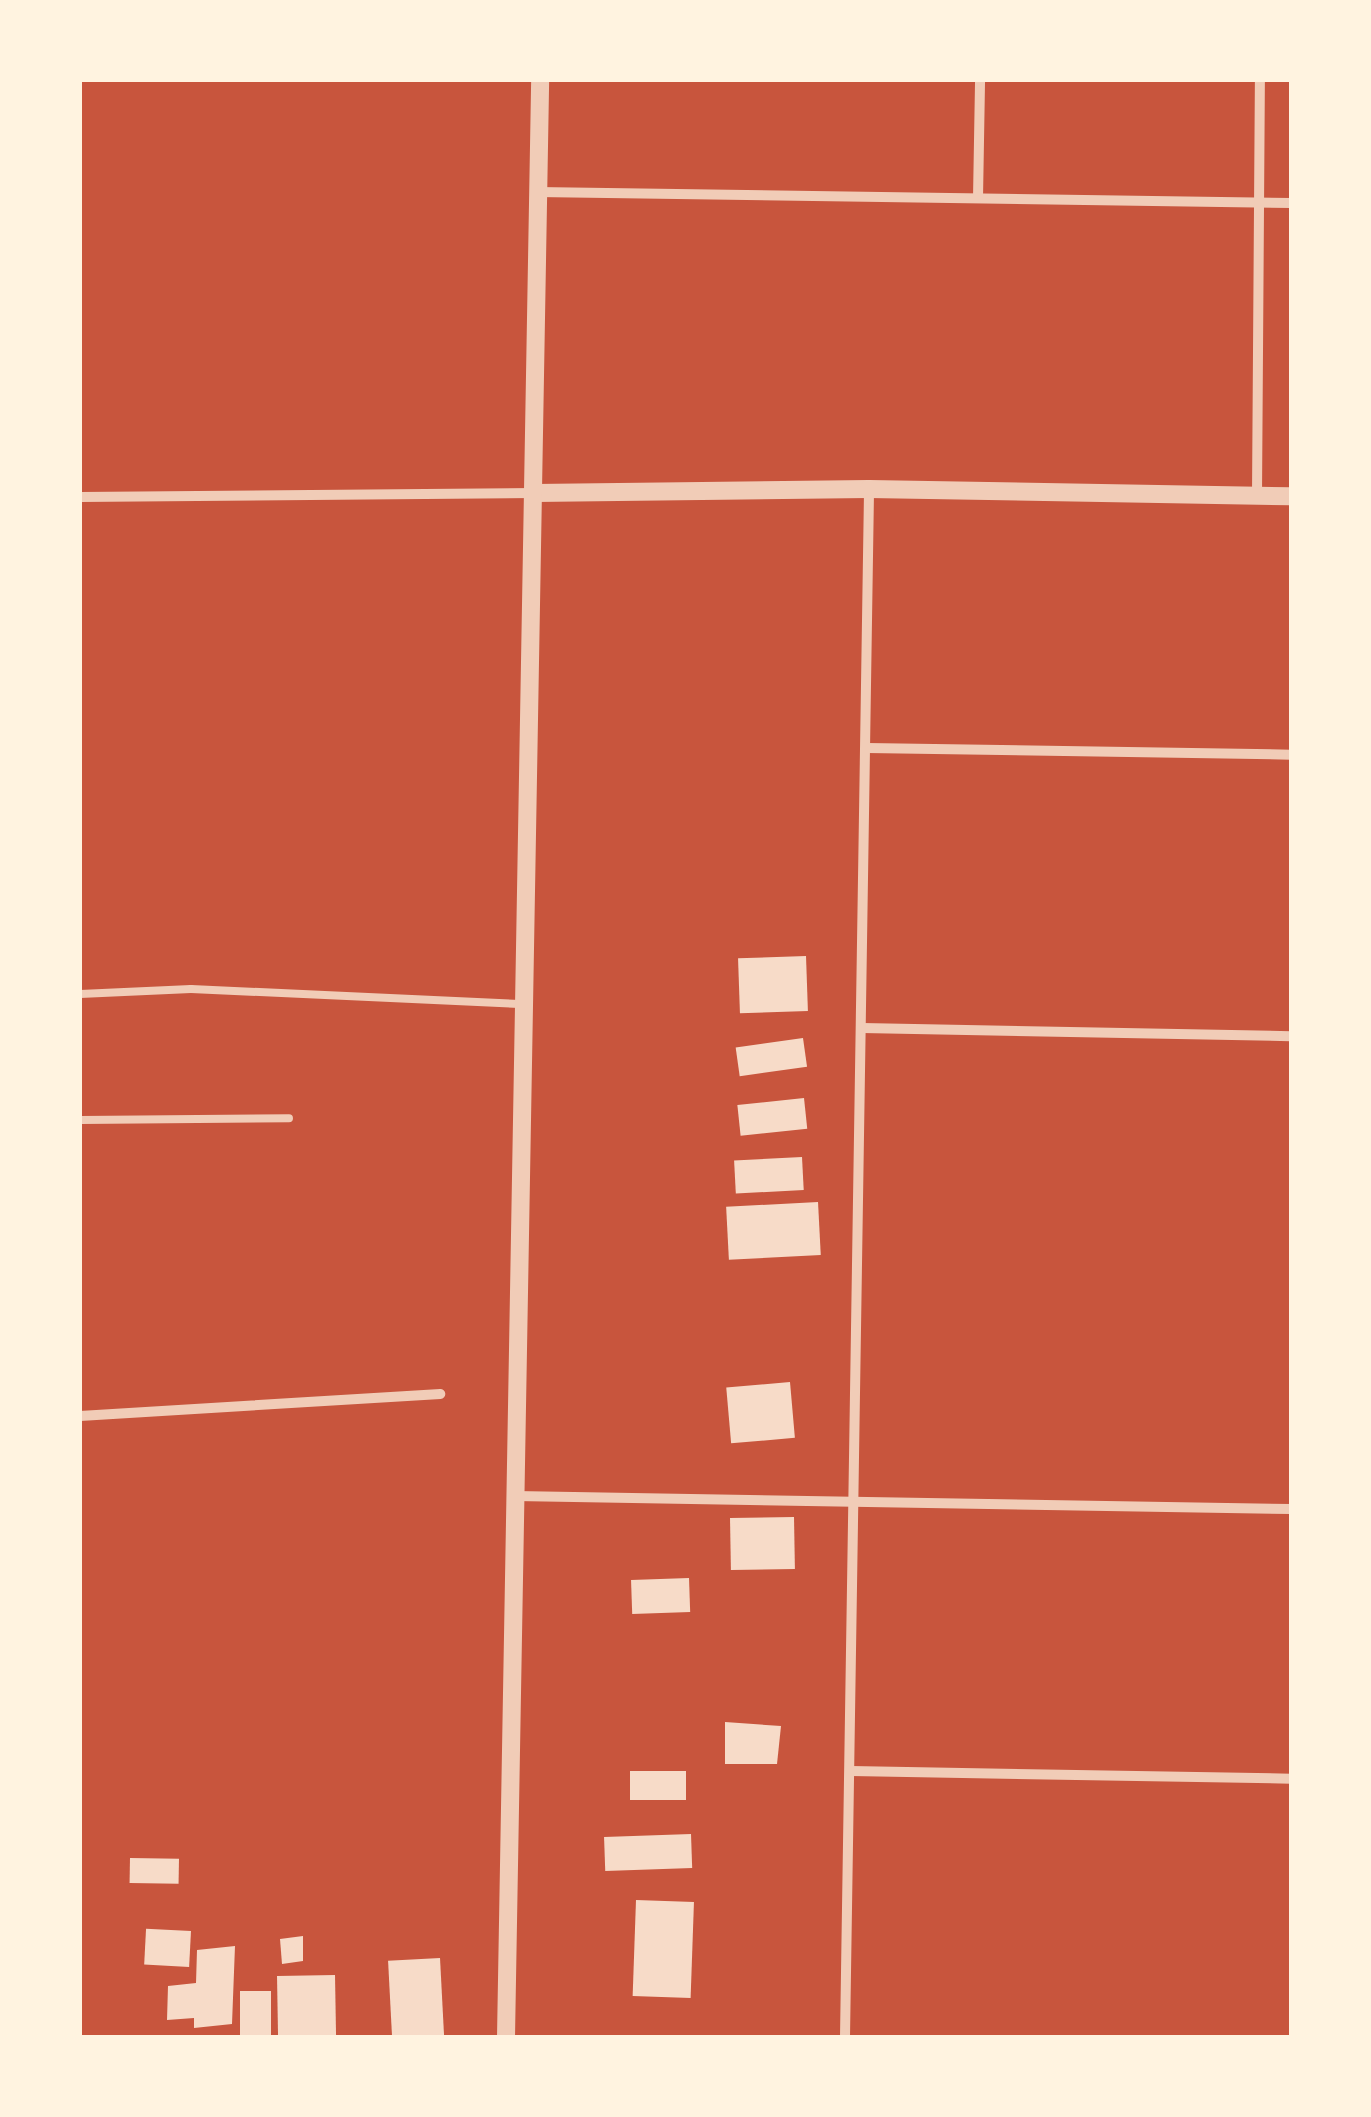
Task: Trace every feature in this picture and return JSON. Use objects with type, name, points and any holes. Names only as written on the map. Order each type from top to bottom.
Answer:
[{"type":"street","points":[[506,2037],[540,80]]},
{"type":"street","points":[[978,198],[980,80]]},
{"type":"street","points":[[1257,495],[1260,80]]},
{"type":"street","points":[[537,192],[1291,202]]},
{"type":"street","points":[[846,2037],[869,489]]},
{"type":"street","points":[[80,497],[869,489],[1291,496]]},
{"type":"street","points":[[867,748],[1291,755]]},
{"type":"street","points":[[862,1028],[1291,1036]]},
{"type":"street","points":[[80,1416],[440,1394]]},
{"type":"street","points":[[515,1496],[1291,1508]]},
{"type":"street","points":[[851,1771],[1291,1779]]},
{"type":"lane","points":[[80,994],[191,989],[525,1004]]},
{"type":"lane","points":[[80,1120],[289,1118]]},
{"type":"building","points":[[806,956],[808,1011],[740,1013],[738,958]]},
{"type":"building","points":[[803,1038],[807,1067],[740,1076],[736,1047]]},
{"type":"building","points":[[804,1098],[807,1129],[741,1136],[737,1105]]},
{"type":"building","points":[[802,1157],[804,1190],[736,1194],[734,1161]]},
{"type":"building","points":[[818,1202],[821,1255],[729,1260],[726,1207]]},
{"type":"building","points":[[790,1382],[795,1438],[731,1443],[726,1388]]},
{"type":"building","points":[[794,1517],[795,1569],[731,1570],[730,1518]]},
{"type":"building","points":[[689,1578],[690,1612],[632,1614],[631,1580]]},
{"type":"building","points":[[725,1722],[781,1726],[777,1764],[725,1764]]},
{"type":"building","points":[[630,1771],[686,1771],[686,1800],[630,1800]]},
{"type":"building","points":[[691,1834],[692,1868],[605,1871],[604,1837]]},
{"type":"building","points":[[130,1858],[179,1859],[179,1884],[130,1883]]},
{"type":"building","points":[[636,1900],[694,1902],[691,1998],[633,1996]]},
{"type":"building","points":[[146,1929],[191,1931],[189,1967],[144,1965]]},
{"type":"building","points":[[303,1936],[303,1961],[282,1964],[280,1939]]},
{"type":"building","points":[[235,1946],[232,2024],[194,2028],[194,2018],[167,2020],[168,1986],[196,1983],[197,1950]]},
{"type":"building","points":[[440,1958],[444,2037],[392,2037],[388,1961]]},
{"type":"building","points":[[335,1975],[336,2037],[278,2037],[277,1976]]},
{"type":"building","points":[[240,1991],[271,1991],[271,2037],[240,2037]]}]
